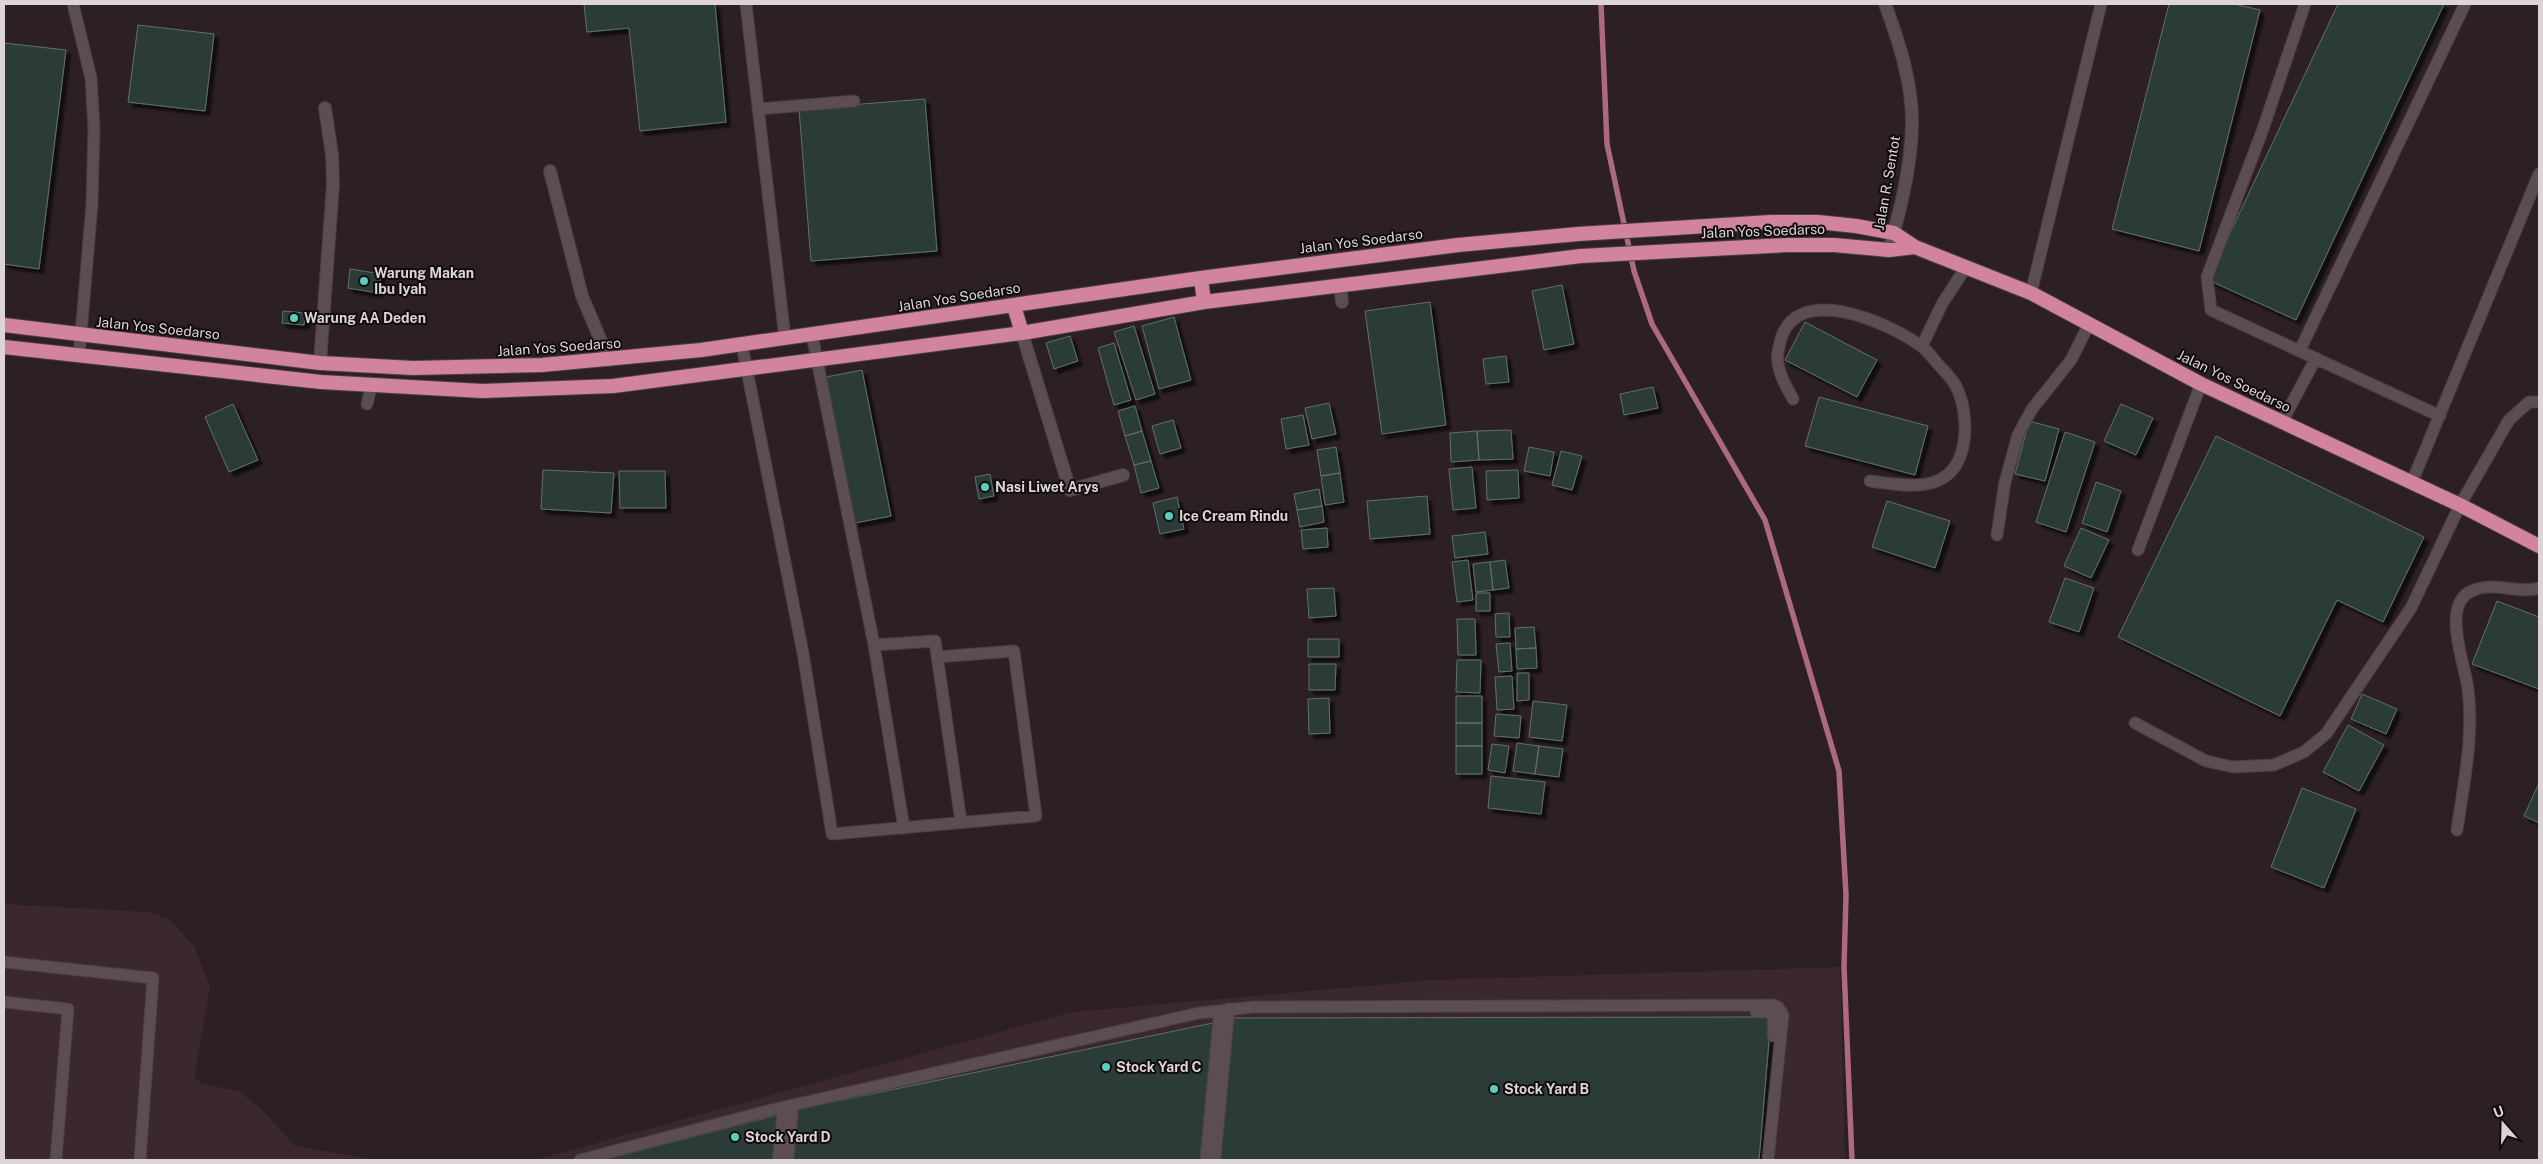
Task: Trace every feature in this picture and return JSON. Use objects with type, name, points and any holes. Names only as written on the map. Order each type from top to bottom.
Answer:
[{"type":"highway","name":"Jalan Yos Soedarso","points":[[4,325],[81,336],[320,363],[413,368],[479,368],[609,360],[742,345],[1201,278],[1440,247],[1578,234],[1771,222],[1818,222],[1894,233],[1914,247],[2031,293],[2201,384],[2460,505],[2539,546]]},
{"type":"highway","name":"Jalan Yos Soedarso","points":[[4,347],[79,357],[321,382],[482,391],[613,386],[1022,333],[1204,302],[1581,256],[1787,245],[1834,245],[1889,250],[1914,247]]},
{"type":"highway","points":[[1201,278],[1204,302]]},
{"type":"highway","points":[[1014,306],[1022,333]]},
{"type":"highway","points":[[233,353],[233,372]]},
{"type":"street","name":"Jalan R. Sentot","points":[[1884,4],[1906,68],[1912,126],[1910,154],[1889,250]]},
{"type":"street","points":[[320,363],[333,184],[332,156],[325,108]]},
{"type":"street","points":[[550,171],[582,296],[609,360]]},
{"type":"street","points":[[1340,285],[1342,302]]},
{"type":"street","points":[[1022,333],[1070,490],[1123,475]]},
{"type":"lane","points":[[73,4],[91,78],[94,128],[92,204],[79,357]]},
{"type":"lane","points":[[746,4],[785,338]]},
{"type":"lane","points":[[2031,293],[2101,4]]},
{"type":"lane","points":[[2305,4],[2263,129],[2207,277],[2211,310],[2440,416]]},
{"type":"lane","points":[[2300,350],[2465,4]]},
{"type":"lane","points":[[758,109],[854,101]]},
{"type":"lane","points":[[2412,482],[2539,174]]},
{"type":"lane","points":[[1922,346],[1942,304],[1966,267]]},
{"type":"lane","points":[[1793,399],[1781,376],[1777,356],[1785,329],[1792,320],[1803,314],[1825,310],[1843,311],[1865,317],[1922,346],[1955,384],[1959,394],[1964,426],[1963,448],[1960,456],[1950,474],[1932,484],[1909,486],[1870,481]]},
{"type":"lane","points":[[1997,534],[2005,482],[2018,435],[2032,409],[2071,360],[2089,324]]},
{"type":"lane","points":[[812,335],[815,359],[874,645],[904,828]]},
{"type":"lane","points":[[742,345],[803,653],[832,834],[1036,816],[1014,651],[937,657]]},
{"type":"lane","points":[[2282,422],[2316,358]]},
{"type":"lane","points":[[368,404],[372,384]]},
{"type":"lane","points":[[2138,550],[2201,384]]},
{"type":"lane","points":[[2135,723],[2206,761],[2233,767],[2274,765],[2304,752],[2326,734],[2411,608],[2460,505],[2509,420],[2529,402],[2539,402]]},
{"type":"lane","points":[[2457,830],[2469,740],[2467,684],[2457,637],[2458,605],[2467,593],[2482,587],[2539,588]]},
{"type":"lane","points":[[874,645],[935,641],[961,822]]},
{"type":"lane","points":[[4,964],[150,981],[136,1160]]},
{"type":"lane","points":[[4,964],[153,978],[140,1160]]},
{"type":"lane","points":[[4,1002],[68,1009],[56,1160]]},
{"type":"lane","points":[[1225,1015],[1264,1007],[1773,1005],[1778,1007],[1783,1015],[1768,1160]]},
{"type":"lane","points":[[580,1160],[1199,1013],[1225,1015],[1769,1012],[1773,1015],[1774,1022],[1762,1160]]},
{"type":"lane","points":[[1206,1160],[1225,1015]]},
{"type":"lane","points":[[1216,1160],[1225,1015]]},
{"type":"lane","points":[[593,1160],[789,1109]]},
{"type":"lane","points":[[778,1160],[789,1109]]},
{"type":"lane","points":[[788,1160],[789,1109]]},
{"type":"shaded area","points":[[4,904],[147,912],[169,919],[194,946],[210,986],[194,1078],[202,1083],[240,1092],[260,1108],[295,1146],[378,1160],[4,1160]]},
{"type":"shaded area","points":[[1840,967],[1845,1160],[535,1160],[1072,1012],[1432,980]]},
{"type":"building","points":[[584,4],[715,4],[726,122],[640,131],[629,28],[587,32]]},
{"type":"building","points":[[2169,4],[2234,4],[2260,10],[2199,251],[2112,229]]},
{"type":"building","points":[[2338,4],[2444,4],[2296,320],[2208,280]]},
{"type":"building","points":[[138,25],[214,34],[205,111],[128,102]]},
{"type":"building","points":[[4,43],[66,50],[39,269],[4,264]]},
{"type":"building","points":[[925,99],[937,251],[811,261],[799,109]]},
{"type":"building","name":"Warung Makan Ibu Iyah","points":[[350,269],[381,274],[378,293],[348,288]]},
{"type":"building","points":[[1562,285],[1574,344],[1544,350],[1532,291]]},
{"type":"building","points":[[1430,302],[1446,425],[1382,434],[1365,311]]},
{"type":"building","name":"Warung AA Deden","points":[[283,311],[306,313],[304,325],[282,323]]},
{"type":"building","points":[[1174,317],[1191,380],[1159,389],[1142,326]]},
{"type":"building","points":[[1805,322],[1877,360],[1857,397],[1785,360]]},
{"type":"building","points":[[1134,326],[1155,394],[1136,400],[1114,332]]},
{"type":"building","points":[[1070,336],[1078,361],[1054,369],[1046,343]]},
{"type":"building","points":[[1114,343],[1131,400],[1114,405],[1098,348]]},
{"type":"building","points":[[1506,356],[1509,382],[1486,384],[1483,359]]},
{"type":"building","points":[[862,370],[891,516],[855,523],[826,377]]},
{"type":"building","points":[[1653,387],[1658,408],[1624,415],[1620,394]]},
{"type":"building","points":[[1819,397],[1928,426],[1915,475],[1805,446]]},
{"type":"building","points":[[1329,403],[1336,434],[1312,439],[1305,408]]},
{"type":"building","points":[[233,404],[258,460],[229,472],[205,417]]},
{"type":"building","points":[[2121,404],[2153,418],[2136,455],[2104,441]]},
{"type":"building","points":[[1135,406],[1142,431],[1125,436],[1118,411]]},
{"type":"building","points":[[1303,415],[1309,445],[1286,449],[1281,419]]},
{"type":"building","points":[[1173,420],[1181,448],[1160,454],[1152,426]]},
{"type":"building","points":[[2029,421],[2059,429],[2045,481],[2015,474]]},
{"type":"building","points":[[1511,430],[1513,459],[1479,460],[1477,431]]},
{"type":"building","points":[[1142,431],[1151,461],[1134,465],[1125,436]]},
{"type":"building","points":[[1477,431],[1479,460],[1451,462],[1450,433]]},
{"type":"building","points":[[2065,432],[2095,442],[2066,532],[2036,522]]},
{"type":"building","points":[[2216,436],[2424,537],[2383,622],[2337,600],[2280,716],[2118,637]]},
{"type":"building","points":[[1336,447],[1340,473],[1321,476],[1317,450]]},
{"type":"building","points":[[1529,447],[1554,452],[1550,476],[1524,471]]},
{"type":"building","points":[[1561,451],[1582,456],[1572,490],[1552,485]]},
{"type":"building","points":[[1151,461],[1159,488],[1141,493],[1134,465]]},
{"type":"building","points":[[1472,467],[1476,508],[1453,510],[1449,469]]},
{"type":"building","points":[[543,470],[614,473],[611,513],[541,509]]},
{"type":"building","points":[[1518,470],[1519,498],[1487,500],[1486,471]]},
{"type":"building","points":[[619,471],[665,471],[666,508],[620,508]]},
{"type":"building","points":[[1340,473],[1344,502],[1325,505],[1321,476]]},
{"type":"building","name":"Nasi Liwet Arys","points":[[990,474],[994,496],[979,499],[975,477]]},
{"type":"building","points":[[2096,482],[2121,491],[2107,532],[2082,523]]},
{"type":"building","points":[[1319,489],[1322,506],[1297,510],[1294,494]]},
{"type":"building","points":[[1427,496],[1430,534],[1370,539],[1367,501]]},
{"type":"building","name":"Ice Cream Rindu","points":[[1177,497],[1184,529],[1160,534],[1153,503]]},
{"type":"building","points":[[1887,501],[1950,521],[1935,568],[1872,547]]},
{"type":"building","points":[[1322,506],[1324,522],[1300,527],[1297,510]]},
{"type":"building","points":[[1327,528],[1328,547],[1303,549],[1301,530]]},
{"type":"building","points":[[2081,528],[2109,540],[2091,578],[2064,566]]},
{"type":"building","points":[[1485,532],[1488,554],[1455,558],[1452,536]]},
{"type":"building","points":[[1468,560],[1473,600],[1457,602],[1452,562]]},
{"type":"building","points":[[1505,560],[1509,588],[1493,590],[1490,562]]},
{"type":"building","points":[[1490,562],[1493,590],[1476,592],[1473,564]]},
{"type":"building","points":[[2065,578],[2094,588],[2079,632],[2049,622]]},
{"type":"building","points":[[1334,588],[1336,616],[1309,618],[1307,589]]},
{"type":"building","points":[[1476,593],[1490,593],[1490,611],[1476,611]]},
{"type":"building","points":[[2497,601],[2539,617],[2539,689],[2472,664]]},
{"type":"building","points":[[1509,613],[1510,637],[1496,637],[1495,614]]},
{"type":"building","points":[[1457,619],[1475,619],[1476,655],[1458,655]]},
{"type":"building","points":[[1534,627],[1536,648],[1516,649],[1515,628]]},
{"type":"building","points":[[1308,639],[1339,639],[1339,657],[1308,657]]},
{"type":"building","points":[[1510,643],[1512,671],[1499,672],[1496,644]]},
{"type":"building","points":[[1536,648],[1537,668],[1517,669],[1516,649]]},
{"type":"building","points":[[1457,660],[1481,660],[1480,693],[1456,692]]},
{"type":"building","points":[[1309,664],[1336,664],[1335,690],[1309,690]]},
{"type":"building","points":[[1517,673],[1529,673],[1529,700],[1517,701]]},
{"type":"building","points":[[1512,676],[1514,709],[1497,710],[1495,677]]},
{"type":"building","points":[[2362,694],[2397,709],[2386,734],[2351,719]]},
{"type":"building","points":[[1456,696],[1482,696],[1482,723],[1456,723]]},
{"type":"building","points":[[1329,698],[1330,733],[1309,734],[1308,699]]},
{"type":"building","points":[[1533,701],[1567,705],[1562,741],[1529,737]]},
{"type":"building","points":[[1496,714],[1521,716],[1519,738],[1494,736]]},
{"type":"building","points":[[1456,723],[1482,723],[1482,746],[1456,746]]},
{"type":"building","points":[[2348,725],[2384,745],[2359,791],[2323,772]]},
{"type":"building","points":[[1517,743],[1539,746],[1535,774],[1513,771]]},
{"type":"building","points":[[1492,744],[1509,746],[1505,773],[1488,770]]},
{"type":"building","points":[[1456,746],[1482,746],[1482,774],[1456,774]]},
{"type":"building","points":[[1539,746],[1563,749],[1559,777],[1535,774]]},
{"type":"building","points":[[1491,776],[1545,782],[1541,814],[1488,808]]},
{"type":"building","points":[[2539,783],[2539,823],[2524,816]]},
{"type":"building","points":[[2302,788],[2356,809],[2324,888],[2271,867]]},
{"type":"building","name":"Stock Yard B","points":[[1771,1017],[1759,1160],[1217,1160],[1230,1018]]},
{"type":"building","name":"Stock Yard C","points":[[1213,1023],[1200,1160],[789,1160],[794,1110]]},
{"type":"building","name":"Stock Yard D","points":[[781,1114],[776,1160],[603,1160]]},
{"type":"waterway","points":[[1601,4],[1607,144],[1634,271],[1652,324],[1765,520],[1839,771],[1846,895],[1844,967],[1852,1160]]},
{"type":"place","name":"Warung Makan Ibu Iyah","points":[[364,281]]},
{"type":"place","name":"Warung AA Deden","points":[[294,318]]},
{"type":"place","name":"Nasi Liwet Arys","points":[[985,487]]},
{"type":"place","name":"Ice Cream Rindu","points":[[1169,516]]},
{"type":"place","name":"Stock Yard C","points":[[1106,1067]]},
{"type":"place","name":"Stock Yard B","points":[[1494,1089]]},
{"type":"place","name":"Stock Yard D","points":[[735,1137]]}]
